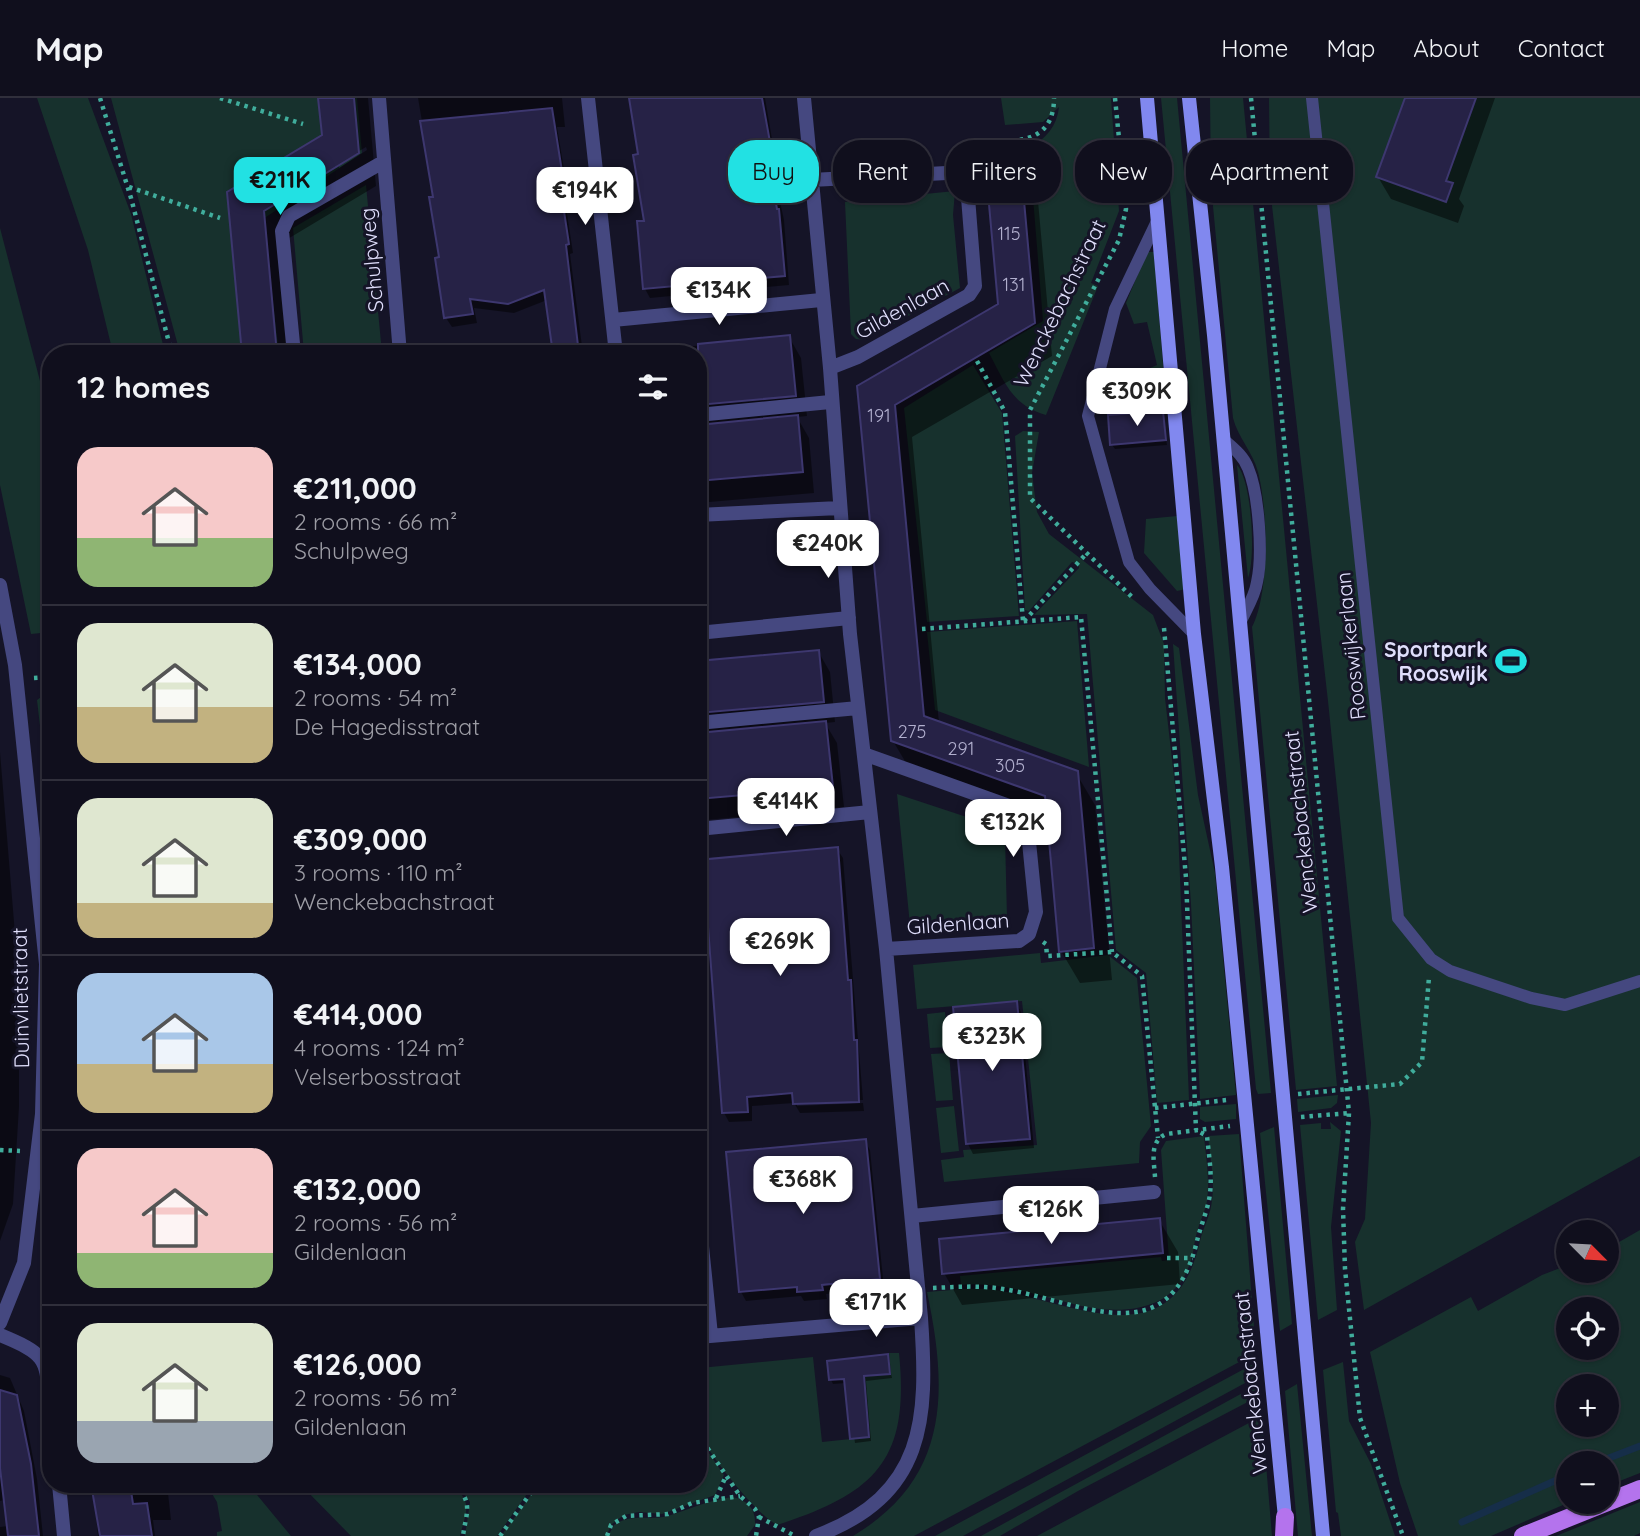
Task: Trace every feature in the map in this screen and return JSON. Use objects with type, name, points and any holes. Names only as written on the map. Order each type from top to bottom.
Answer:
[{"type":"main road","points":[[1524,1536],[1640,1489]]},
{"type":"main road","points":[[1285,1517],[1285,1536]]},
{"type":"street","name":"Schulpweg","points":[[379,98],[400,345]]},
{"type":"street","points":[[588,98],[615,345]]},
{"type":"street","name":"Gildenlaan","points":[[804,98],[808,140]]},
{"type":"street","name":"Wenckebachstraat","points":[[1147,98],[1194,634],[1222,867],[1285,1517]]},
{"type":"street","name":"Wenckebachstraat","points":[[1189,98],[1223,439],[1323,1536]]},
{"type":"street","name":"Schulpweg","points":[[293,345],[282,231],[289,216],[383,162]]},
{"type":"street","points":[[819,180],[946,173]]},
{"type":"street","name":"Gildenlaan","points":[[813,203],[830,368],[830,402],[849,618],[886,949],[912,1216],[921,1318],[924,1397],[916,1440],[907,1465],[889,1489],[843,1526],[816,1536]]},
{"type":"street","name":"Gildenlaan","points":[[830,368],[858,357],[969,295],[975,286],[968,203]]},
{"type":"street","points":[[613,320],[821,300]]},
{"type":"street","points":[[707,414],[830,402]]},
{"type":"street","points":[[707,515],[839,508]]},
{"type":"street","name":"Duinvlietstraat","points":[[0,585],[7,666],[42,933]]},
{"type":"street","points":[[707,632],[849,618]]},
{"type":"street","points":[[707,722],[858,708]]},
{"type":"street","name":"Gildenlaan","points":[[864,754],[1026,812],[1036,912],[1029,934],[1018,941],[886,949]]},
{"type":"street","points":[[707,828],[870,812]]},
{"type":"street","name":"Duinvlietstraat","points":[[0,1323],[24,1263],[42,1114]]},
{"type":"street","points":[[912,1216],[1154,1192]]},
{"type":"street","points":[[707,1336],[921,1318]]},
{"type":"street","points":[[0,1335],[33,1348],[42,1357]]},
{"type":"street","points":[[60,1493],[64,1536]]},
{"type":"lane","name":"Rooswijkerlaan","points":[[1312,98],[1398,918],[1430,959],[1450,971],[1499,988],[1565,1005],[1640,981]]},
{"type":"lane","points":[[1158,219],[1115,309],[1088,416],[1129,562],[1150,589],[1194,634]]},
{"type":"lane","name":"Wenckebachstraat","points":[[1223,439],[1244,460],[1255,493],[1259,569],[1257,586],[1240,623]]},
{"type":"path","points":[[100,98],[128,187],[170,345]]},
{"type":"path","points":[[220,98],[303,124]]},
{"type":"path","points":[[1025,140],[1044,131],[1054,113],[1054,98]]},
{"type":"path","name":"Wenckebachstraat","points":[[1115,98],[1126,209],[1119,240],[1030,410],[1030,498],[1135,600]]},
{"type":"path","name":"Wenckebachstraat","points":[[1251,98],[1347,1089],[1348,1158],[1343,1209],[1345,1269],[1357,1396],[1360,1418],[1403,1536]]},
{"type":"path","points":[[128,187],[220,218]]},
{"type":"path","points":[[977,361],[1005,412],[1023,621]]},
{"type":"path","points":[[1023,621],[1087,553]]},
{"type":"path","points":[[922,629],[1081,617],[1112,952]]},
{"type":"path","points":[[1154,618],[1164,628],[1168,648],[1186,878],[1196,1130]]},
{"type":"path","points":[[1029,934],[1046,944],[1047,957],[1112,952],[1142,976],[1158,1138],[1153,1148],[1154,1192]]},
{"type":"path","points":[[1347,1089],[1400,1084],[1420,1066],[1430,959]]},
{"type":"path","points":[[918,1289],[1001,1288],[1072,1307],[1124,1314],[1163,1302],[1176,1292],[1193,1258],[1210,1197],[1210,1173],[1207,1136],[1196,1130],[1158,1138]]},
{"type":"path","points":[[1167,1258],[1193,1258]]},
{"type":"path","points":[[707,1447],[740,1496],[759,1517],[795,1536]]},
{"type":"path","points":[[716,1498],[727,1475]]},
{"type":"path","points":[[462,1493],[469,1506],[463,1536]]},
{"type":"path","points":[[500,1536],[531,1493]]},
{"type":"path","points":[[607,1536],[611,1525],[626,1516],[668,1514],[692,1503],[740,1496]]},
{"type":"path","points":[[755,1536],[759,1517]]},
{"type":"green space","points":[[37,98],[88,98],[131,214],[163,345],[111,345],[88,250]]},
{"type":"green space","points":[[111,98],[357,98],[362,153],[263,219],[278,345],[178,345]]},
{"type":"green space","points":[[1001,98],[1111,98],[1114,140],[1075,140],[1075,203],[1118,203],[1119,211],[1091,283],[1098,286],[1046,415],[1034,411],[1017,399],[989,353],[1043,321],[1033,203],[1061,203],[1061,140],[1041,140],[1056,120],[1059,107],[1043,122],[1005,125]]},
{"type":"green space","points":[[1161,98],[1177,98],[1271,1093],[1258,1094],[1256,1089],[1171,203],[1172,140],[1165,140]]},
{"type":"green space","points":[[1210,98],[1243,98],[1247,140],[1210,140]]},
{"type":"green space","name":"Sportpark Rooswijk","points":[[1269,98],[1640,98],[1640,1156],[1364,1310],[1355,1242],[1365,1219],[1371,1123],[1328,701],[1272,203],[1353,203],[1353,140],[1269,140]]},
{"type":"green space","points":[[366,185],[381,345],[303,345],[293,228]]},
{"type":"green space","points":[[946,192],[946,203],[954,203],[960,288],[864,340],[856,339],[851,334],[845,203],[932,203],[932,193]]},
{"type":"green space","points":[[1213,203],[1253,203],[1337,1086],[1296,1090],[1252,627],[1258,612],[1264,573],[1264,507],[1256,465],[1233,418]]},
{"type":"green space","points":[[0,228],[42,389],[42,633],[31,634],[0,485]]},
{"type":"green space","points":[[1147,252],[1154,252],[1166,402],[1143,371],[1157,365],[1147,322],[1134,324],[1126,303]]},
{"type":"green space","points":[[973,365],[1002,413],[1019,616],[927,622],[904,408]]},
{"type":"green space","points":[[1023,431],[1039,432],[1032,473],[1037,512],[1049,534],[1153,615],[1164,644],[1165,698],[1177,803],[1189,1100],[1157,1103],[1146,973],[1116,950],[1087,614],[1034,615],[1079,568],[1078,564],[1072,562],[1029,611],[1025,610],[1015,436]]},
{"type":"green space","points":[[1237,465],[1246,487],[1251,520],[1252,554],[1248,578]]},
{"type":"green space","points":[[1177,516],[1186,589],[1177,591],[1144,553],[1146,519]]},
{"type":"green space","points":[[1077,621],[1089,767],[935,710],[927,632]]},
{"type":"green space","points":[[1173,644],[1179,648],[1198,795],[1215,873],[1236,1095],[1200,1099],[1191,904]]},
{"type":"green space","points":[[42,696],[42,743],[37,700]]},
{"type":"green space","points":[[897,794],[1000,828],[1005,836],[1007,918],[910,925]]},
{"type":"green space","points":[[1040,953],[1041,963],[1108,955],[1137,978],[1151,1126],[1140,1142],[1139,1163],[944,1182],[941,1160],[964,1157],[963,1150],[1037,1145],[1022,1001],[917,1009],[913,965]]},
{"type":"green space","points":[[945,1012],[949,1047],[930,1048],[927,1014]]},
{"type":"green space","points":[[949,1053],[953,1100],[936,1101],[931,1054]]},
{"type":"green space","points":[[1338,1095],[1337,1103],[1331,1108],[1298,1112],[1297,1099]]},
{"type":"green space","points":[[1236,1104],[1236,1119],[1205,1122],[1200,1119],[1200,1107]]},
{"type":"green space","points":[[954,1106],[959,1151],[941,1153],[936,1108]]},
{"type":"green space","points":[[1330,1122],[1341,1131],[1331,1227],[1337,1310],[1318,1320],[1300,1125],[1321,1123],[1321,1129],[1331,1129]]},
{"type":"green space","points":[[1274,1127],[1292,1324],[1280,1331],[1260,1133]]},
{"type":"green space","points":[[1239,1134],[1256,1353],[914,1536],[853,1536],[885,1513],[908,1487],[925,1459],[934,1429],[938,1397],[938,1364],[927,1292],[987,1289],[1096,1313],[1123,1315],[1149,1311],[1170,1299],[1188,1276],[1200,1241],[1213,1192],[1208,1136]]},
{"type":"green space","points":[[1204,1136],[1208,1177],[1205,1209],[1182,1280],[1172,1292],[1159,1301],[1144,1306],[1111,1310],[1077,1305],[1005,1287],[961,1285],[960,1276],[1161,1257],[1162,1261],[1169,1260],[1161,1150],[1166,1141]]},
{"type":"green space","points":[[1640,1230],[1640,1473],[1619,1481],[1619,1451],[1556,1451],[1556,1508],[1491,1536],[1418,1536],[1400,1483],[1370,1352],[1471,1297],[1478,1311],[1556,1270],[1556,1283],[1619,1283],[1619,1242]]},
{"type":"green space","points":[[889,1353],[899,1353],[901,1390],[898,1421],[891,1446],[879,1468],[862,1485],[811,1513],[777,1525],[758,1510],[734,1484],[707,1447],[707,1367],[813,1357],[822,1442],[870,1437],[864,1377],[891,1374]]},
{"type":"green space","points":[[1257,1362],[1258,1376],[963,1536],[935,1536]]},
{"type":"green space","points":[[1343,1362],[1349,1421],[1371,1464],[1395,1536],[1341,1536],[1336,1512],[1323,1370]]},
{"type":"green space","points":[[1259,1384],[1261,1395],[1078,1491],[1000,1536],[981,1536]]},
{"type":"green space","points":[[1297,1384],[1312,1536],[1298,1536],[1285,1391]]},
{"type":"green space","points":[[1262,1416],[1272,1536],[1037,1536]]},
{"type":"green space","points":[[707,1450],[724,1475],[715,1495],[662,1514],[639,1512],[624,1515],[612,1524],[606,1536],[501,1536],[532,1493],[707,1493]]},
{"type":"green space","points":[[212,1493],[255,1493],[291,1536],[217,1536],[217,1532],[222,1531],[217,1502]]},
{"type":"green space","points":[[309,1493],[460,1493],[466,1502],[460,1536],[351,1536]]},
{"type":"green space","points":[[464,1493],[528,1493],[497,1536],[465,1536],[470,1502]]},
{"type":"green space","points":[[732,1497],[747,1503],[754,1514],[755,1525],[747,1536],[608,1536],[614,1525],[627,1519],[668,1516],[707,1502]]},
{"type":"green space","points":[[1640,1502],[1640,1533],[1634,1536],[1556,1536],[1610,1514],[1619,1514],[1619,1510]]},
{"type":"building","points":[[318,98],[354,98],[359,153],[264,211],[276,345],[241,345],[227,192],[322,135]]},
{"type":"building","points":[[629,98],[762,98],[770,140],[728,140],[728,203],[776,203],[779,209],[785,276],[643,289],[637,221],[644,221],[633,155],[638,154]]},
{"type":"building","points":[[1405,98],[1476,98],[1446,181],[1453,183],[1446,202],[1376,177]]},
{"type":"building","points":[[552,108],[564,184],[560,185],[569,244],[566,245],[578,345],[552,345],[544,290],[508,304],[470,299],[473,314],[444,318],[435,258],[439,257],[429,197],[433,197],[420,121]]},
{"type":"building","points":[[989,203],[1024,203],[1035,323],[895,405],[924,716],[1078,771],[1094,948],[1059,952],[1045,796],[891,741],[857,386],[998,304]]},
{"type":"building","points":[[790,335],[796,396],[707,404],[707,345],[698,344]]},
{"type":"building","points":[[1163,411],[1166,440],[1110,445],[1108,415]]},
{"type":"building","points":[[798,415],[803,472],[707,480],[707,424]]},
{"type":"building","points":[[819,650],[824,702],[707,712],[707,660]]},
{"type":"building","points":[[826,721],[833,787],[707,798],[707,732]]},
{"type":"building","points":[[838,847],[848,980],[851,980],[854,1040],[857,1040],[859,1102],[793,1104],[792,1093],[747,1097],[748,1112],[722,1113],[707,927],[707,859]]},
{"type":"building","points":[[1017,1001],[1030,1139],[966,1144],[953,1007]]},
{"type":"building","points":[[866,1139],[880,1279],[822,1285],[823,1290],[797,1292],[797,1287],[739,1292],[726,1152]]},
{"type":"building","points":[[1160,1218],[1163,1253],[942,1274],[939,1239]]},
{"type":"building","points":[[888,1354],[890,1374],[864,1376],[869,1437],[850,1439],[844,1379],[829,1380],[827,1361]]},
{"type":"building","points":[[0,1390],[17,1395],[31,1464],[39,1536],[8,1536],[0,1468]]},
{"type":"building","points":[[93,1493],[131,1493],[133,1504],[147,1503],[152,1536],[100,1536]]},
{"type":"waterway","points":[[1619,1454],[1640,1446]]},
{"type":"waterway","points":[[1462,1522],[1556,1480]]},
{"type":"place","name":"Sportpark Rooswijk","points":[[1511,661]]}]
